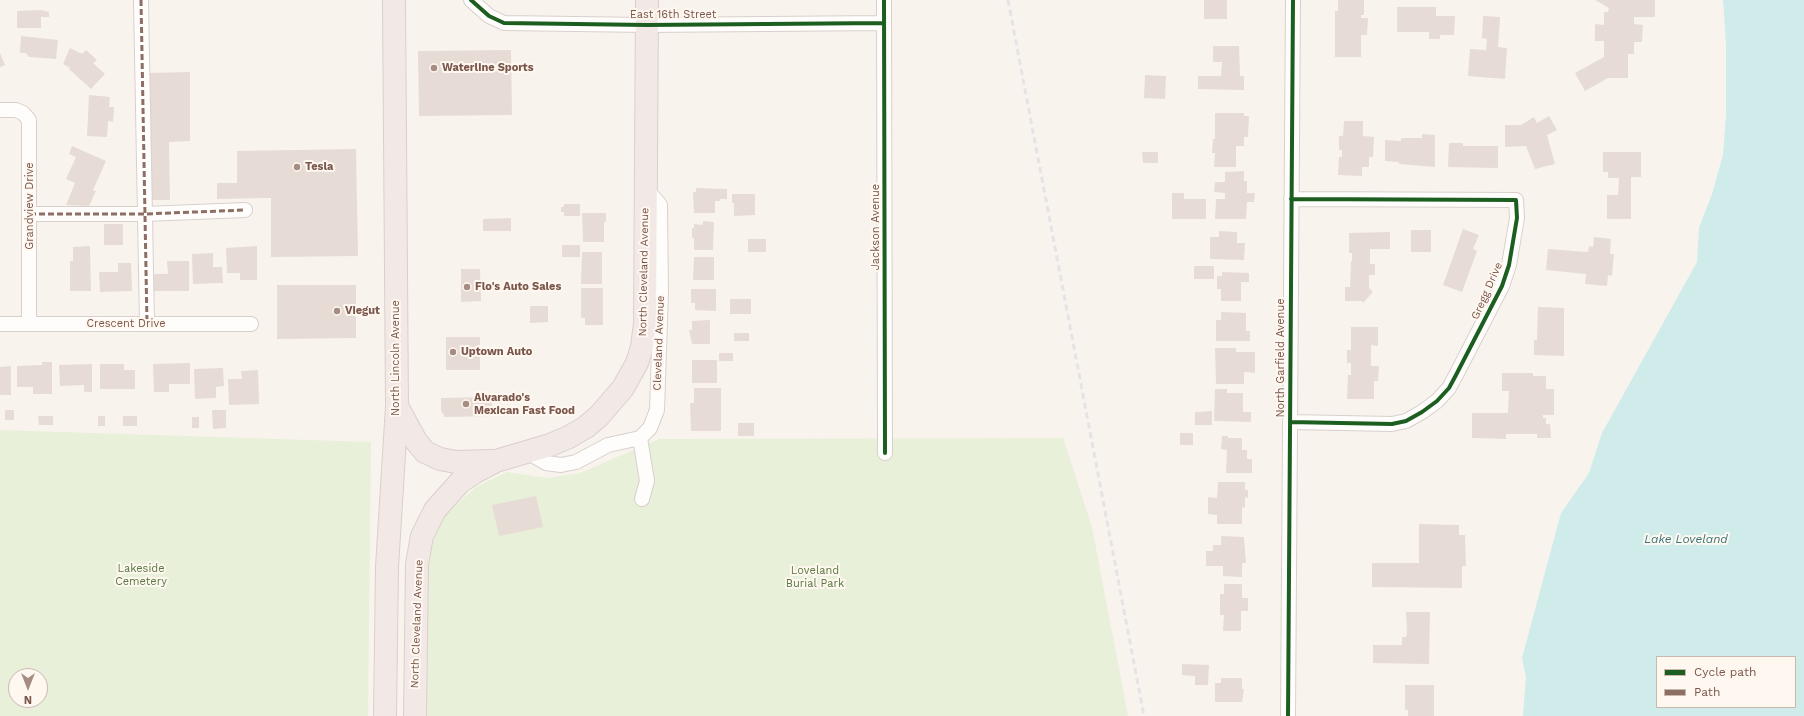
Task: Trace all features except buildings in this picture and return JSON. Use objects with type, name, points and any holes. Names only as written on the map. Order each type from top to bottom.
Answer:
[{"type":"highway","name":"North Lincoln Avenue","points":[[385,716],[387,567],[397,406],[394,0]]},
{"type":"highway","name":"North Cleveland Avenue","points":[[415,716],[417,564],[422,536],[435,510],[460,482],[496,461],[528,452],[569,437],[594,420],[623,388],[637,363],[642,347],[645,323],[647,0]]},
{"type":"highway","points":[[397,406],[416,441],[425,452],[440,459],[456,462],[496,461]]},
{"type":"street","points":[[141,0],[147,324]]},
{"type":"street","name":"East 16th Street","points":[[471,0],[489,16],[504,23],[647,25],[884,23]]},
{"type":"street","name":"Jackson Avenue","points":[[884,0],[885,453]]},
{"type":"street","name":"North Garfield Avenue","points":[[1288,716],[1293,0]]},
{"type":"street","name":"Grandview Drive","points":[[0,110],[16,110],[23,113],[29,120],[29,324]]},
{"type":"street","name":"Cleveland Avenue","points":[[640,438],[650,428],[657,410],[661,291],[660,205],[645,187]]},
{"type":"street","name":"Gregg Drive","points":[[1290,422],[1392,424],[1412,418],[1437,401],[1449,388],[1502,286],[1510,265],[1516,218],[1516,200],[1292,199]]},
{"type":"street","points":[[30,214],[145,214],[245,210]]},
{"type":"street","name":"Crescent Drive","points":[[0,324],[251,324]]},
{"type":"street","points":[[528,452],[546,463],[561,465],[576,462],[608,445],[640,438],[647,481],[642,499]]},
{"type":"green space","name":"Lakeside Cemetery","points":[[0,430],[371,442],[368,716],[0,716]]},
{"type":"green space","name":"Loveland Burial Park","points":[[1063,438],[1092,527],[1128,716],[423,716],[425,557],[441,518],[476,487],[507,472],[547,478],[580,473],[659,439]]},
{"type":"water","name":"Lake Loveland","points":[[1723,0],[1804,0],[1804,716],[1523,716],[1526,677],[1522,658],[1561,513],[1589,473],[1602,433],[1697,262],[1699,228],[1712,194],[1723,155],[1726,116],[1726,43]]},
{"type":"railway","points":[[1008,0],[1144,716]]},
{"type":"marked path","points":[[141,0],[147,324]]},
{"type":"marked path","points":[[30,214],[145,214],[245,210]]},
{"type":"cycle path","points":[[471,0],[489,16],[504,23],[647,25],[884,23]]},
{"type":"cycle path","points":[[884,0],[885,453]]},
{"type":"cycle path","points":[[1288,716],[1293,0]]},
{"type":"cycle path","points":[[1290,422],[1392,424],[1406,421],[1437,401],[1449,388],[1502,286],[1509,265],[1517,218],[1516,200],[1291,199]]},
{"type":"place","name":"Waterline Sports","points":[[434,68]]},
{"type":"place","name":"Tesla","points":[[297,167]]},
{"type":"place","name":"Flo's Auto Sales","points":[[467,287]]},
{"type":"place","name":"Viegut","points":[[337,311]]},
{"type":"place","name":"Uptown Auto","points":[[453,352]]},
{"type":"place","name":"Alvarado's Mexican Fast Food","points":[[466,404]]}]
